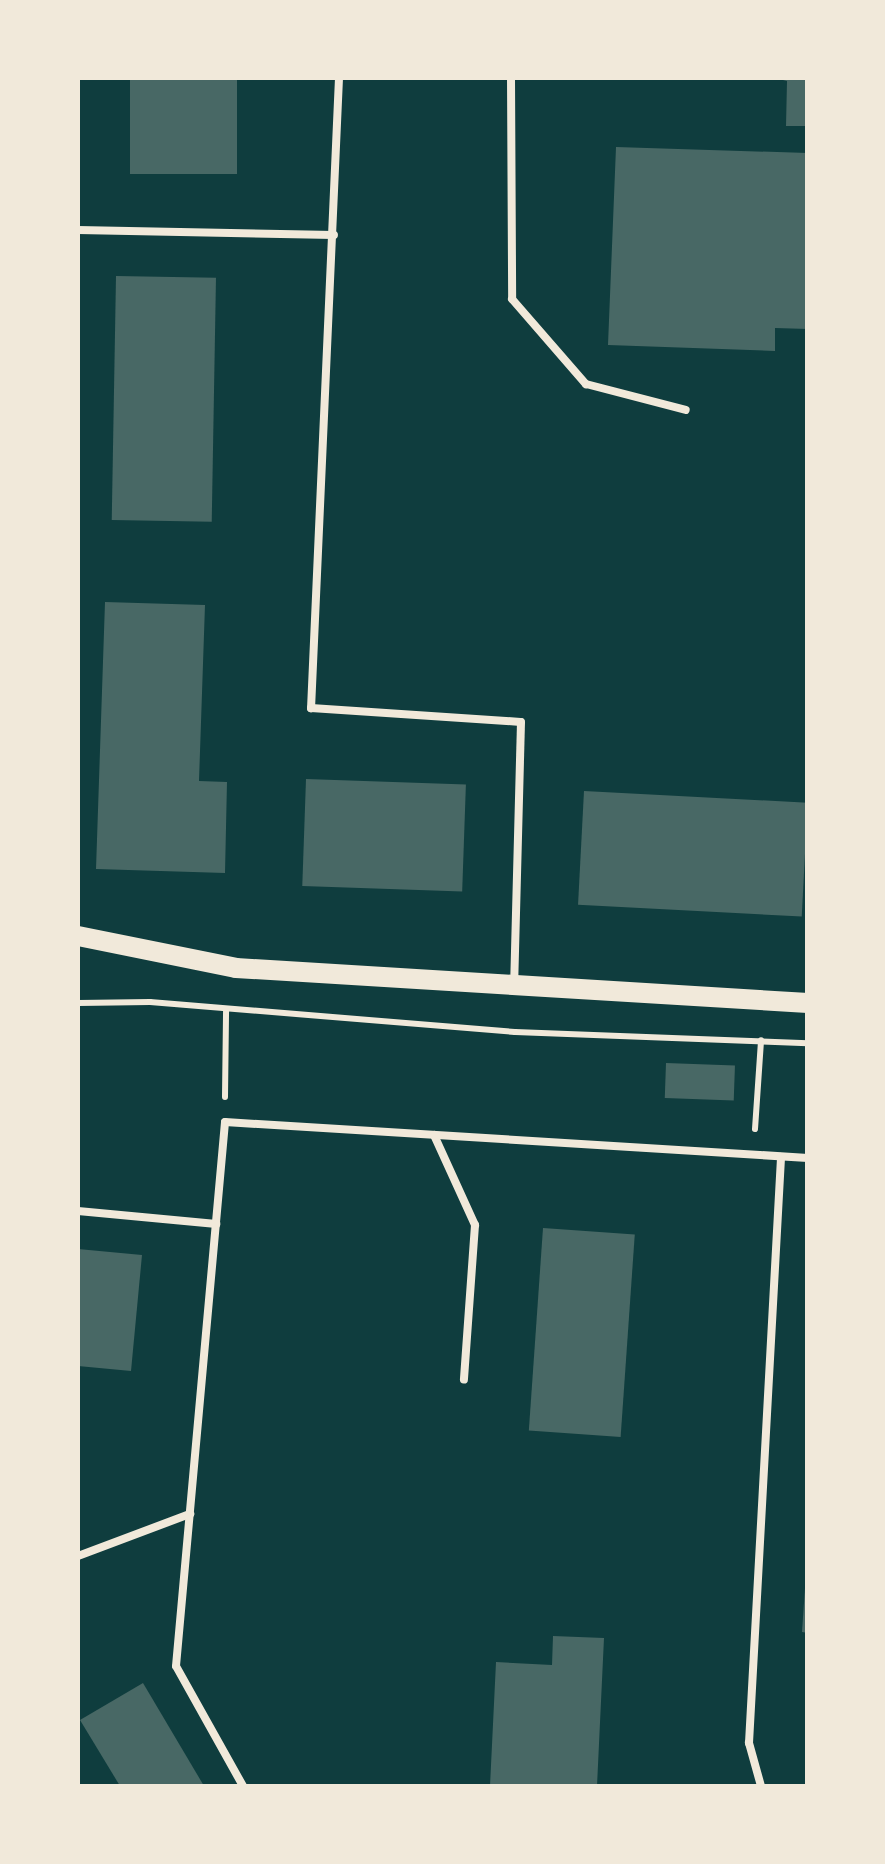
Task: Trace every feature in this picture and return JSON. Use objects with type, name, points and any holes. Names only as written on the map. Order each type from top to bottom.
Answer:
[{"type":"main road","points":[[78,936],[236,968],[808,1003]]},
{"type":"lane","points":[[339,78],[311,708],[522,722],[514,986]]},
{"type":"lane","points":[[510,78],[512,299],[586,384],[686,410]]},
{"type":"lane","points":[[78,230],[334,234]]},
{"type":"lane","points":[[243,1786],[176,1666],[225,1122],[808,1158]]},
{"type":"lane","points":[[434,1135],[475,1225],[464,1380]]},
{"type":"lane","points":[[761,1786],[749,1743],[781,1158]]},
{"type":"lane","points":[[78,1211],[216,1224]]},
{"type":"lane","points":[[78,1556],[190,1514]]},
{"type":"path","points":[[78,1003],[226,1009],[515,1032],[808,1043]]},
{"type":"path","points":[[225,1122],[226,1009]]},
{"type":"path","points":[[753,1156],[761,1040]]},
{"type":"building","points":[[130,78],[237,78],[237,174],[130,174]]},
{"type":"building","points":[[775,78],[808,78],[808,126],[786,126],[787,81]]},
{"type":"building","points":[[616,147],[808,153],[808,329],[775,328],[775,351],[608,345]]},
{"type":"building","points":[[116,276],[216,278],[212,522],[112,520]]},
{"type":"building","points":[[105,602],[205,605],[199,781],[227,782],[225,873],[96,869]]},
{"type":"building","points":[[306,779],[466,785],[462,892],[302,886]]},
{"type":"building","points":[[584,791],[808,803],[802,917],[578,905]]},
{"type":"building","points":[[666,1063],[735,1065],[734,1100],[665,1098]]},
{"type":"building","points":[[543,1228],[635,1234],[621,1437],[529,1431]]},
{"type":"building","points":[[78,1249],[142,1255],[131,1371],[78,1366]]},
{"type":"building","points":[[808,1588],[808,1633],[802,1632]]},
{"type":"building","points":[[553,1636],[604,1638],[597,1786],[490,1786],[496,1662],[552,1665]]},
{"type":"building","points":[[143,1683],[204,1786],[120,1786],[80,1720]]}]
